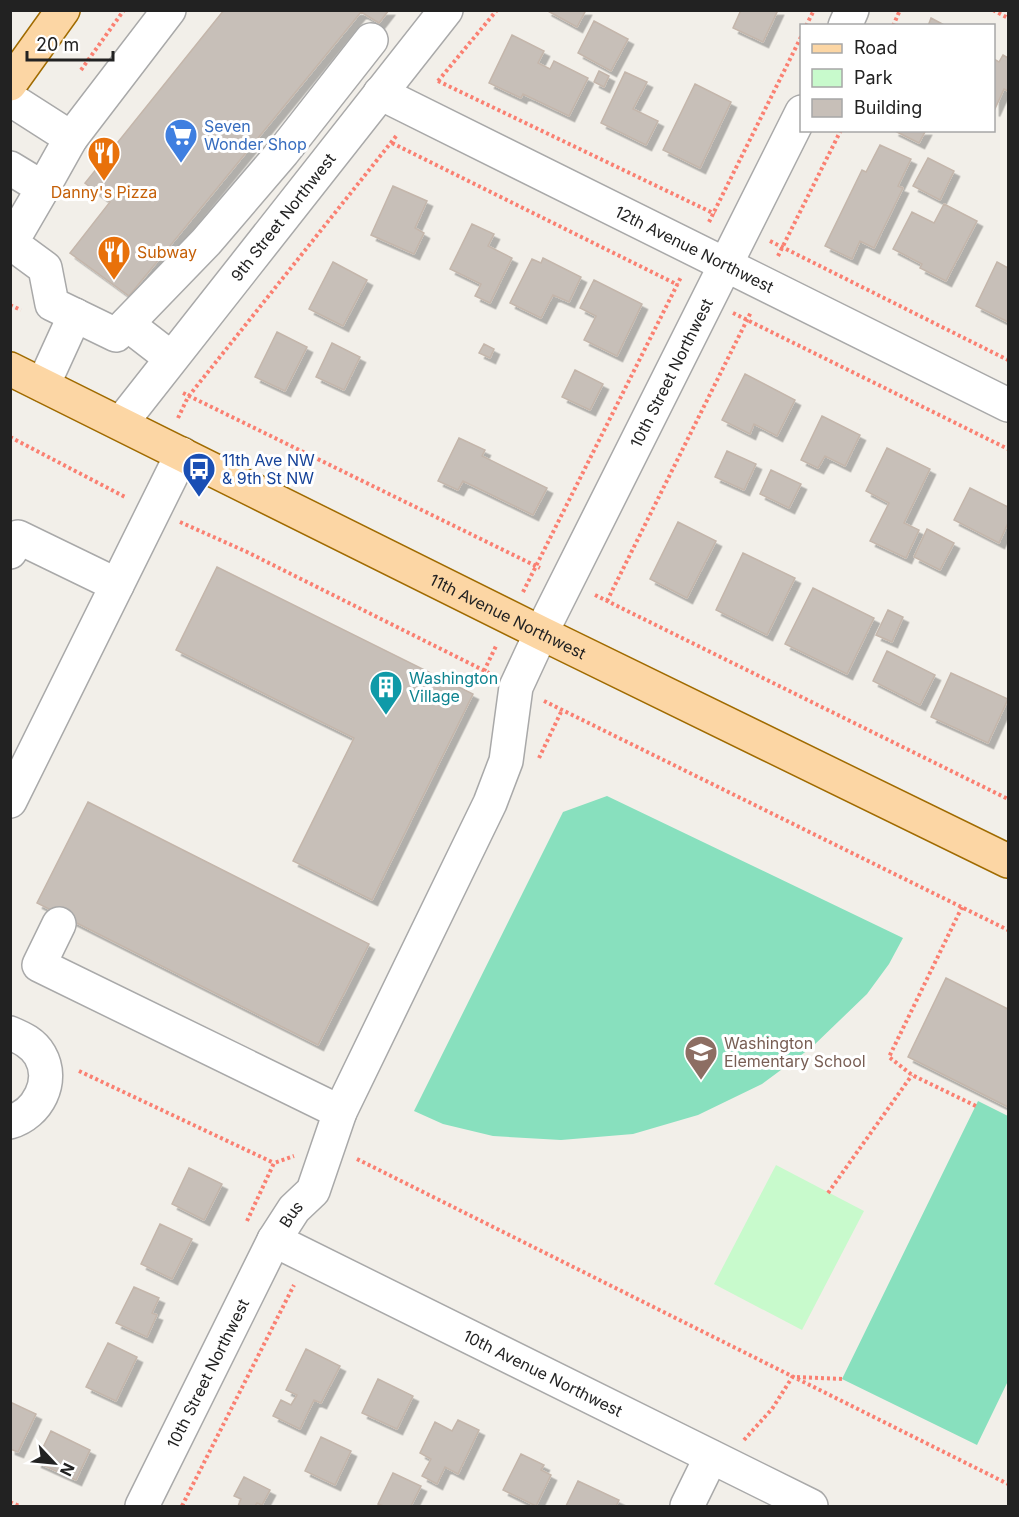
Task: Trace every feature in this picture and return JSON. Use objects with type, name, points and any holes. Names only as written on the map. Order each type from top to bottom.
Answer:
[{"type":"main road","points":[[10,84],[63,10]]},
{"type":"main road","name":"11th Avenue Northwest","points":[[10,369],[541,633],[1008,861]]},
{"type":"street","points":[[169,10],[71,138],[11,243],[45,268],[52,304],[117,335],[206,242],[283,152],[371,40]]},
{"type":"street","name":"9th Street Northwest","points":[[121,423],[446,10]]},
{"type":"street","points":[[846,24],[852,10]]},
{"type":"street","name":"12th Avenue Northwest","points":[[334,86],[373,101],[724,266],[1008,405]]},
{"type":"street","points":[[10,99],[71,138]]},
{"type":"street","name":"10th Street Northwest","points":[[313,1191],[340,1112],[490,803],[506,761],[516,687],[800,114]]},
{"type":"street","points":[[283,152],[315,175]]},
{"type":"street","points":[[10,168],[43,188]]},
{"type":"street","points":[[206,242],[242,268]]},
{"type":"street","points":[[42,385],[75,315]]},
{"type":"street","points":[[127,324],[171,358]]},
{"type":"street","points":[[15,782],[183,454]]},
{"type":"street","points":[[10,552],[18,537],[117,585]]},
{"type":"street","points":[[59,924],[39,965],[340,1112]]},
{"type":"street","points":[[10,1033],[29,1041],[40,1055],[44,1066],[45,1089],[32,1111],[10,1122]]},
{"type":"street","name":"Bus","points":[[274,1240],[294,1209],[313,1191]]},
{"type":"street","name":"10th Street Northwest","points":[[142,1506],[274,1240]]},
{"type":"street","name":"10th Avenue Northwest","points":[[274,1240],[811,1506]]},
{"type":"street","points":[[687,1506],[725,1464]]},
{"type":"path","points":[[497,10],[438,81],[713,213],[800,37]]},
{"type":"path","points":[[807,24],[814,10]]},
{"type":"path","points":[[894,24],[900,10]]},
{"type":"path","points":[[993,10],[1008,18]]},
{"type":"path","points":[[840,132],[783,247],[1008,360]]},
{"type":"path","points":[[392,143],[677,285],[536,566],[188,397],[392,143]]},
{"type":"path","points":[[1008,449],[747,320],[607,601],[1008,799]]},
{"type":"path","points":[[10,437],[123,496],[247,552],[484,671]]},
{"type":"path","points":[[562,710],[1008,930]]},
{"type":"path","points":[[962,907],[889,1057],[912,1074],[978,1107]]},
{"type":"path","points":[[79,1071],[274,1163]]},
{"type":"path","points":[[828,1193],[912,1074]]},
{"type":"path","points":[[347,1154],[1008,1484]]},
{"type":"path","points":[[182,1506],[293,1285]]},
{"type":"path","points":[[793,1377],[842,1379]]},
{"type":"path","points":[[725,1464],[772,1409],[793,1377]]},
{"type":"path","points":[[10,1502],[19,1506]]},
{"type":"green space","points":[[607,796],[903,938],[889,964],[867,994],[812,1047],[762,1084],[698,1115],[633,1134],[561,1140],[493,1136],[443,1124],[414,1111],[563,812]]},
{"type":"green space","points":[[978,1101],[1008,1116],[1008,1381],[977,1445],[842,1379]]},
{"type":"green space","points":[[776,1165],[864,1211],[802,1330],[714,1284]]},
{"type":"building","points":[[224,10],[389,10],[379,23],[361,12],[129,296],[70,253],[110,202],[85,183]]},
{"type":"building","points":[[546,10],[586,10],[577,27]]},
{"type":"building","points":[[741,10],[778,10],[763,42],[733,28]]},
{"type":"building","points":[[931,18],[942,24],[929,24]]},
{"type":"building","points":[[594,21],[628,39],[611,71],[578,53]]},
{"type":"building","points":[[512,35],[544,51],[538,63],[550,69],[554,61],[588,78],[569,116],[523,94],[521,98],[489,83]]},
{"type":"building","points":[[1003,55],[1008,58],[1008,91],[1004,89],[995,109],[995,60],[999,62]]},
{"type":"building","points":[[599,71],[609,76],[604,87],[594,82]]},
{"type":"building","points":[[625,72],[647,82],[633,109],[658,121],[646,145],[601,123]]},
{"type":"building","points":[[695,84],[731,102],[700,168],[663,150]]},
{"type":"building","points":[[897,132],[925,132],[919,143]]},
{"type":"building","points":[[880,145],[911,159],[898,186],[903,188],[874,248],[860,241],[852,259],[825,246],[862,170],[866,172]]},
{"type":"building","points":[[928,158],[954,171],[940,200],[913,186]]},
{"type":"building","points":[[393,186],[427,201],[415,228],[424,233],[414,254],[371,235]]},
{"type":"building","points":[[944,204],[977,221],[946,281],[920,268],[922,264],[893,249],[912,212],[934,223]]},
{"type":"building","points":[[472,224],[494,234],[488,246],[512,258],[490,303],[475,296],[481,284],[450,269]]},
{"type":"building","points":[[543,258],[581,277],[569,302],[553,295],[541,318],[510,303],[532,259],[541,263]]},
{"type":"building","points":[[333,262],[367,280],[343,326],[309,309]]},
{"type":"building","points":[[997,262],[1008,268],[1008,322],[976,306]]},
{"type":"building","points":[[594,280],[642,304],[617,356],[584,340],[596,316],[580,308]]},
{"type":"building","points":[[277,332],[307,347],[285,391],[255,377]]},
{"type":"building","points":[[332,343],[360,357],[344,390],[316,377]]},
{"type":"building","points":[[484,344],[494,349],[490,358],[479,353]]},
{"type":"building","points":[[575,370],[603,384],[590,410],[562,397]]},
{"type":"building","points":[[745,374],[795,400],[777,436],[754,424],[750,434],[722,420]]},
{"type":"building","points":[[822,416],[860,435],[845,466],[825,456],[818,468],[801,460]]},
{"type":"building","points":[[459,438],[485,450],[482,456],[547,488],[533,515],[463,481],[458,490],[438,481]]},
{"type":"building","points":[[887,448],[930,469],[904,523],[919,530],[906,558],[870,541],[889,503],[866,491]]},
{"type":"building","points":[[727,451],[756,464],[744,490],[715,477]]},
{"type":"building","points":[[771,470],[801,484],[789,508],[760,494]]},
{"type":"building","points":[[970,488],[1008,507],[1008,523],[999,543],[954,520]]},
{"type":"building","points":[[678,522],[716,541],[687,598],[650,579]]},
{"type":"building","points":[[927,529],[954,543],[940,570],[914,557]]},
{"type":"building","points":[[743,553],[795,578],[767,635],[716,610]]},
{"type":"building","name":"Washington Village","points":[[217,567],[473,694],[372,900],[293,861],[354,738],[176,650]]},
{"type":"building","points":[[813,588],[874,618],[847,674],[785,644]]},
{"type":"building","points":[[888,610],[903,617],[892,642],[876,635]]},
{"type":"building","points":[[887,651],[935,675],[920,705],[873,681]]},
{"type":"building","points":[[951,673],[1008,699],[988,743],[931,717]]},
{"type":"building","points":[[88,802],[369,944],[318,1045],[37,903]]},
{"type":"building","points":[[946,978],[1008,1009],[1008,1107],[908,1057]]},
{"type":"building","points":[[189,1168],[222,1184],[204,1220],[172,1204]]},
{"type":"building","points":[[160,1224],[192,1239],[172,1279],[141,1264]]},
{"type":"building","points":[[134,1287],[159,1298],[152,1313],[157,1315],[147,1337],[116,1323]]},
{"type":"building","points":[[108,1343],[137,1357],[116,1401],[86,1387]]},
{"type":"building","points":[[306,1349],[340,1366],[321,1403],[314,1400],[300,1429],[273,1416],[281,1400],[291,1405],[297,1395],[286,1390]]},
{"type":"building","points":[[378,1379],[413,1396],[397,1429],[362,1413]]},
{"type":"building","points":[[10,1402],[36,1414],[18,1452],[10,1449]]},
{"type":"building","points":[[458,1420],[479,1430],[458,1474],[445,1467],[437,1484],[422,1476],[431,1459],[420,1453],[435,1422],[452,1431]]},
{"type":"building","points":[[51,1431],[90,1450],[76,1480],[36,1462]]},
{"type":"building","points":[[321,1437],[351,1451],[335,1485],[305,1471]]},
{"type":"building","points":[[521,1454],[544,1465],[541,1470],[551,1475],[536,1506],[503,1490]]},
{"type":"building","points":[[393,1473],[421,1486],[411,1506],[378,1504]]},
{"type":"building","points":[[244,1477],[270,1490],[262,1505],[257,1503],[255,1506],[238,1506],[241,1499],[234,1496]]},
{"type":"building","points":[[578,1481],[619,1500],[616,1506],[566,1506]]},
{"type":"place","name":"Seven Wonder Shop","points":[[181,164]]},
{"type":"place","name":"Danny's Pizza","points":[[104,182]]},
{"type":"place","name":"Subway","points":[[114,281]]},
{"type":"place","name":"11th Ave NW & 9th St NW","points":[[199,498]]},
{"type":"place","name":"Washington Village","points":[[386,716]]},
{"type":"place","name":"Washington Elementary School","points":[[701,1081]]}]
